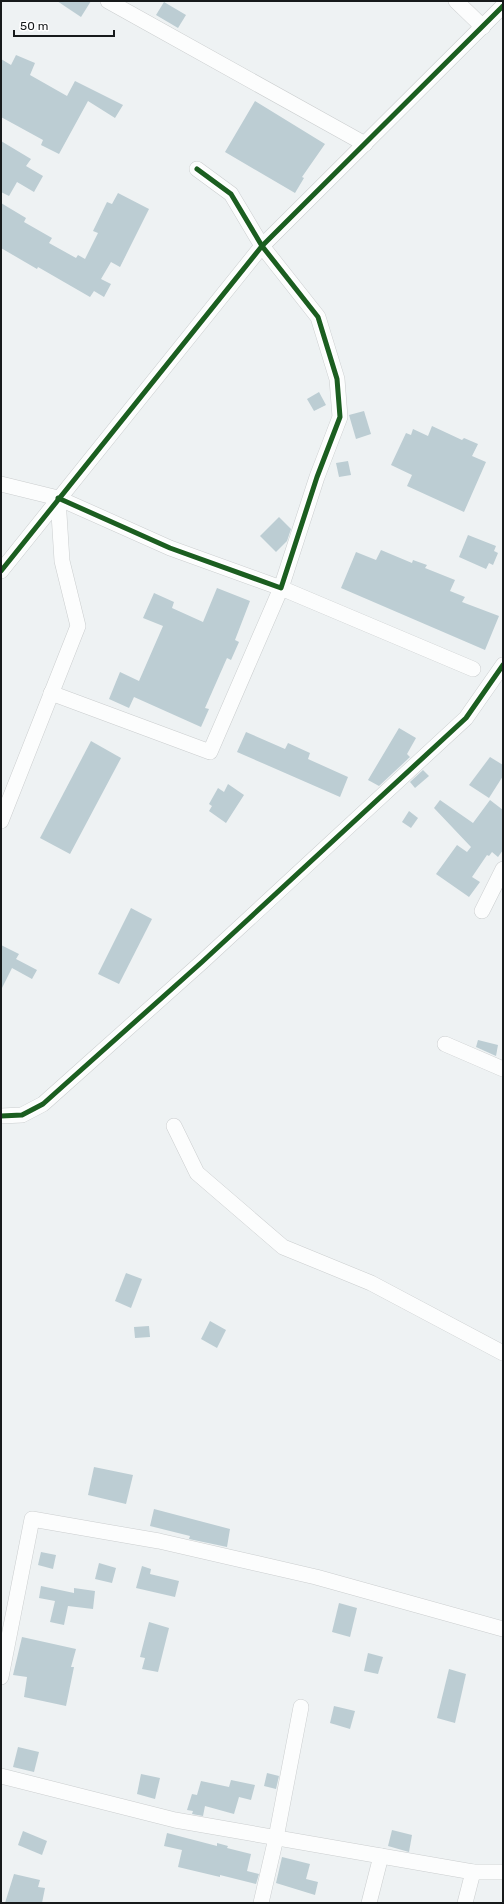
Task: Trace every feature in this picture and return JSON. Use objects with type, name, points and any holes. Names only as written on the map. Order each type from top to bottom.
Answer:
[{"type":"street","points":[[108,1],[365,144]]},
{"type":"street","points":[[456,1],[482,27]]},
{"type":"street","points":[[1,571],[58,498],[262,246],[503,6]]},
{"type":"street","points":[[52,693],[210,752],[281,588],[317,477],[340,417],[337,379],[318,317],[262,246],[231,194],[197,169]]},
{"type":"street","points":[[1,484],[58,498],[170,548],[281,588],[473,669]]},
{"type":"street","points":[[1,821],[78,626],[62,561],[58,498]]},
{"type":"street","points":[[1,1116],[22,1116],[43,1104],[67,1083],[202,962],[466,718],[500,674]]},
{"type":"street","points":[[482,910],[503,869]]},
{"type":"street","points":[[445,1044],[503,1069]]},
{"type":"street","points":[[174,1126],[197,1173],[283,1247],[371,1283],[503,1353]]},
{"type":"street","points":[[1,1677],[32,1519],[159,1541],[316,1576],[503,1629]]},
{"type":"street","points":[[261,1903],[276,1838],[301,1707]]},
{"type":"street","points":[[1,1776],[175,1820],[473,1872],[503,1872]]},
{"type":"street","points":[[370,1903],[381,1856]]},
{"type":"street","points":[[465,1903],[473,1872]]},
{"type":"building","points":[[57,1],[91,1],[81,17]]},
{"type":"building","points":[[164,2],[186,15],[178,28],[156,15]]},
{"type":"building","points":[[16,55],[35,63],[30,75],[67,96],[75,81],[123,105],[115,118],[88,101],[59,154],[41,145],[43,140],[1,117],[1,59],[11,65]]},
{"type":"building","points":[[255,101],[325,144],[302,177],[304,178],[295,193],[225,152]]},
{"type":"building","points":[[1,141],[31,159],[26,166],[43,176],[34,192],[17,182],[9,196],[1,192]]},
{"type":"building","points":[[118,193],[149,209],[120,267],[111,262],[101,279],[111,284],[104,297],[94,291],[90,297],[38,267],[37,269],[1,248],[1,203],[26,218],[24,222],[52,238],[49,243],[76,258],[78,255],[85,259],[98,233],[93,231],[107,202],[112,204]]},
{"type":"building","points":[[319,392],[326,405],[314,411],[307,399]]},
{"type":"building","points":[[364,411],[371,434],[356,439],[349,415]]},
{"type":"building","points":[[432,426],[462,440],[464,438],[478,444],[472,456],[486,462],[464,512],[407,486],[412,475],[391,465],[406,433],[411,435],[413,429],[428,436]]},
{"type":"building","points":[[348,461],[351,475],[339,477],[336,463]]},
{"type":"building","points":[[279,517],[291,529],[287,541],[276,552],[260,536]]},
{"type":"building","points":[[468,535],[496,546],[494,551],[498,553],[493,565],[489,563],[486,569],[459,557]]},
{"type":"building","points":[[381,550],[412,563],[413,560],[427,565],[425,568],[455,580],[450,591],[465,597],[462,602],[499,616],[485,650],[341,588],[356,552],[376,560]]},
{"type":"building","points":[[217,588],[250,601],[235,640],[239,642],[231,660],[227,658],[205,708],[209,709],[201,727],[134,697],[129,708],[109,699],[120,672],[139,681],[163,626],[143,618],[154,593],[174,602],[172,608],[203,622]]},
{"type":"building","points":[[399,728],[416,738],[407,754],[410,757],[379,786],[368,780]]},
{"type":"building","points":[[246,732],[285,749],[288,743],[310,753],[308,759],[348,777],[340,797],[237,752]]},
{"type":"building","points":[[91,741],[121,758],[70,854],[40,838]]},
{"type":"building","points":[[490,757],[503,765],[503,776],[489,798],[469,785]]},
{"type":"building","points":[[423,770],[429,776],[415,788],[410,782]]},
{"type":"building","points":[[228,784],[244,795],[226,823],[209,811],[212,806],[209,804],[218,788],[224,792]]},
{"type":"building","points":[[440,800],[473,823],[490,800],[503,810],[503,850],[498,857],[492,852],[489,856],[487,855],[472,877],[480,882],[469,897],[436,874],[457,845],[467,852],[471,847],[434,808]]},
{"type":"building","points":[[409,811],[418,818],[411,828],[402,822]]},
{"type":"building","points":[[131,908],[152,919],[119,984],[98,974]]},
{"type":"building","points":[[1,945],[19,954],[16,959],[37,970],[32,979],[12,968],[1,990]]},
{"type":"building","points":[[478,1040],[498,1045],[496,1056],[476,1047]]},
{"type":"building","points":[[126,1273],[142,1279],[131,1308],[115,1301]]},
{"type":"building","points":[[210,1321],[226,1330],[217,1348],[201,1339]]},
{"type":"building","points":[[149,1326],[150,1337],[135,1338],[134,1327]]},
{"type":"building","points":[[94,1467],[133,1475],[126,1504],[88,1495]]},
{"type":"building","points":[[154,1509],[230,1529],[227,1547],[189,1539],[190,1536],[150,1526]]},
{"type":"building","points":[[41,1552],[56,1555],[53,1569],[38,1565]]},
{"type":"building","points":[[99,1563],[116,1568],[112,1583],[95,1579]]},
{"type":"building","points":[[142,1566],[151,1569],[150,1574],[179,1581],[175,1597],[136,1588]]},
{"type":"building","points":[[41,1586],[74,1593],[74,1588],[95,1591],[93,1609],[68,1606],[64,1625],[50,1622],[55,1601],[39,1598]]},
{"type":"building","points":[[339,1603],[357,1608],[350,1637],[332,1632]]},
{"type":"building","points":[[149,1622],[169,1628],[158,1672],[142,1669],[145,1658],[140,1657]]},
{"type":"building","points":[[22,1637],[76,1649],[71,1667],[74,1667],[66,1706],[24,1697],[27,1677],[13,1675]]},
{"type":"building","points":[[368,1653],[383,1657],[378,1674],[364,1671]]},
{"type":"building","points":[[449,1669],[466,1674],[455,1723],[437,1718]]},
{"type":"building","points":[[334,1706],[355,1711],[350,1729],[330,1723]]},
{"type":"building","points":[[18,1747],[39,1752],[34,1772],[13,1767]]},
{"type":"building","points":[[267,1773],[279,1776],[276,1789],[264,1786]]},
{"type":"building","points":[[141,1774],[160,1778],[155,1799],[137,1794]]},
{"type":"building","points":[[231,1780],[255,1785],[251,1800],[239,1797],[234,1814],[205,1806],[203,1816],[192,1814],[193,1811],[187,1810],[192,1794],[197,1795],[201,1781],[229,1787]]},
{"type":"building","points":[[392,1830],[412,1835],[409,1852],[388,1846]]},
{"type":"building","points":[[23,1831],[47,1841],[42,1855],[18,1845]]},
{"type":"building","points":[[167,1833],[217,1846],[217,1843],[228,1846],[227,1848],[251,1854],[247,1871],[259,1874],[256,1884],[178,1867],[182,1850],[164,1846]]},
{"type":"building","points":[[282,1857],[310,1864],[306,1879],[318,1882],[315,1895],[276,1883]]},
{"type":"building","points":[[14,1874],[40,1880],[38,1887],[45,1888],[42,1903],[5,1903]]},
{"type":"cycle path","points":[[1,571],[262,246],[503,6]]},
{"type":"cycle path","points":[[58,498],[170,548],[281,588],[317,477],[340,417],[337,379],[318,317],[262,246],[231,194],[197,169]]},
{"type":"cycle path","points":[[1,1116],[22,1115],[43,1104],[202,962],[466,718],[503,665]]}]
